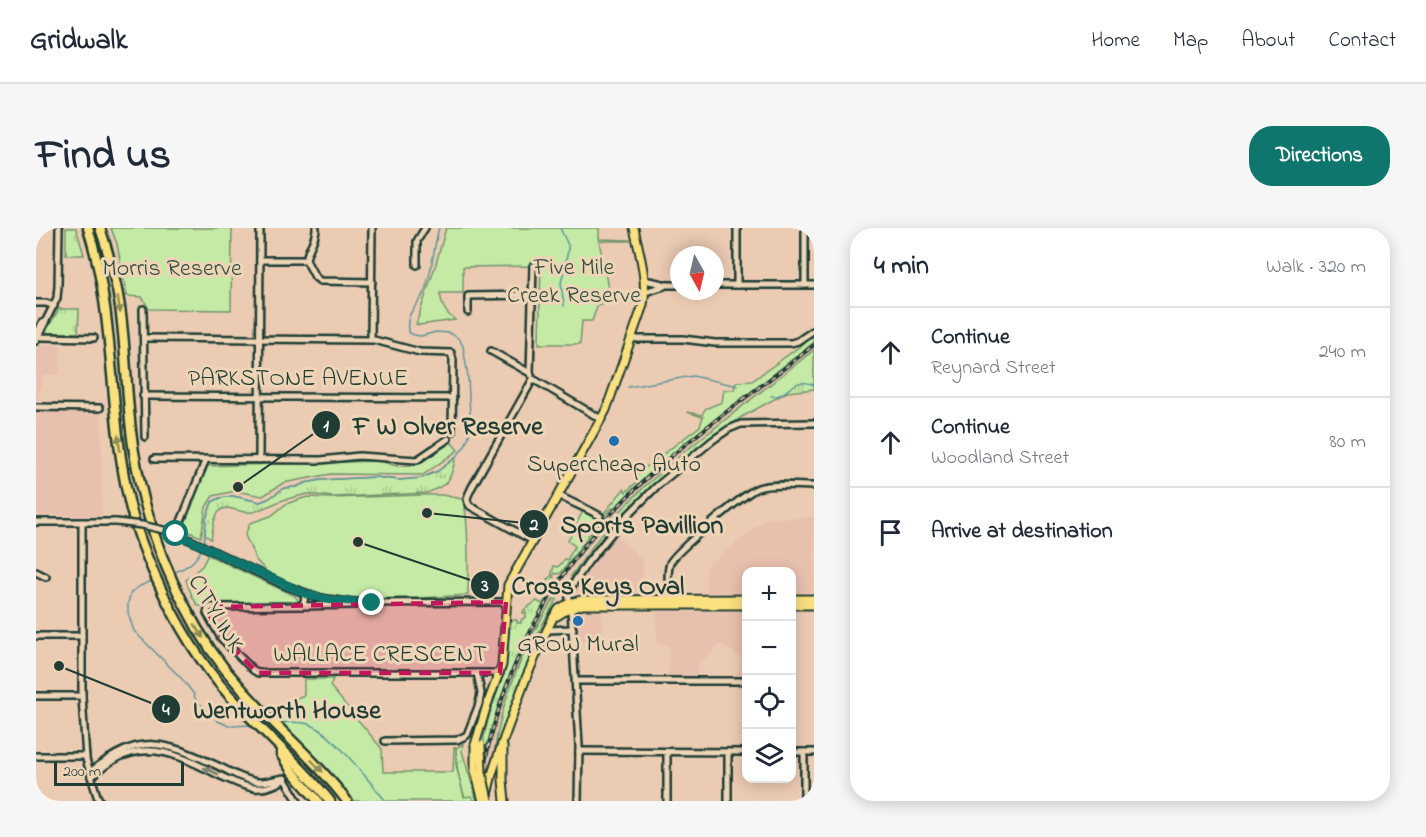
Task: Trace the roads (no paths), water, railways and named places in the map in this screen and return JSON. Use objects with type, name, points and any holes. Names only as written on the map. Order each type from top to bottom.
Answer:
[{"type":"highway","name":"CITYLINK","points":[[88,228],[95,250],[107,316],[119,444],[129,501],[153,571],[172,614],[198,657],[228,694],[330,801]]},
{"type":"highway","name":"CITYLINK","points":[[100,228],[120,309],[138,476],[148,516],[171,580],[210,648],[236,682],[347,801]]},
{"type":"highway","points":[[269,736],[291,770],[318,801]]},
{"type":"main road","points":[[486,801],[476,771],[479,733],[500,673],[504,649],[507,590],[510,580],[601,419],[632,338],[645,292],[634,228]]},
{"type":"main road","points":[[486,801],[492,774],[526,678],[548,627],[559,614],[570,606],[742,598]]},
{"type":"main road","points":[[796,599],[814,599]]},
{"type":"main road","points":[[669,602],[742,605]]},
{"type":"main road","points":[[796,605],[814,605]]},
{"type":"main road","points":[[504,738],[505,801]]},
{"type":"street","points":[[58,228],[52,306],[37,336],[94,338]]},
{"type":"street","points":[[259,460],[260,228]]},
{"type":"street","points":[[316,228],[316,238],[306,260],[315,277],[320,281],[372,282]]},
{"type":"street","points":[[371,340],[372,228]]},
{"type":"street","points":[[417,265],[417,241],[425,228]]},
{"type":"street","points":[[737,228],[737,285]]},
{"type":"street","points":[[805,228],[805,285]]},
{"type":"street","points":[[260,260],[306,260]]},
{"type":"street","points":[[533,266],[530,373],[533,379],[601,419]]},
{"type":"street","points":[[644,280],[668,285]]},
{"type":"street","points":[[645,292],[668,285]]},
{"type":"street","points":[[724,285],[814,285]]},
{"type":"street","points":[[468,312],[468,296],[533,295]]},
{"type":"street","points":[[36,303],[52,306]]},
{"type":"street","points":[[143,309],[145,437]]},
{"type":"street","points":[[632,338],[682,339],[715,344],[788,343],[798,341],[814,330]]},
{"type":"street","points":[[144,338],[371,340],[416,351],[451,353],[453,360],[452,432]]},
{"type":"street","points":[[490,351],[530,373]]},
{"type":"street","points":[[532,541],[470,506],[467,498],[533,379]]},
{"type":"street","name":"PARKSTONE AVENUE","points":[[143,396],[453,398]]},
{"type":"street","points":[[36,407],[100,408]]},
{"type":"street","points":[[578,801],[579,751],[576,681],[569,591],[575,581],[621,522],[657,486],[729,429],[741,424],[814,423]]},
{"type":"street","points":[[154,459],[321,460],[359,456],[417,460],[448,439]]},
{"type":"street","points":[[176,534],[206,459]]},
{"type":"street","points":[[669,602],[669,568],[673,559],[702,531],[744,497],[762,487],[814,486]]},
{"type":"street","points":[[558,495],[600,516]]},
{"type":"street","points":[[36,522],[116,522],[168,531],[306,594],[321,598],[372,603],[506,602]]},
{"type":"street","points":[[82,522],[82,696],[86,756],[100,801]]},
{"type":"street","points":[[36,572],[45,577]]},
{"type":"street","name":"WALLACE CRESCENT","points":[[300,606],[306,594]]},
{"type":"street","name":"WALLACE CRESCENT","points":[[372,603],[343,606],[211,607],[207,613],[223,639],[258,673],[500,673]]},
{"type":"street","points":[[548,627],[573,629]]},
{"type":"street","points":[[36,636],[82,636]]},
{"type":"street","points":[[386,741],[457,740],[466,735],[481,693],[477,674]]},
{"type":"street","points":[[576,681],[742,681]]},
{"type":"street","points":[[36,696],[82,696]]},
{"type":"street","points":[[91,775],[116,759],[136,752],[150,751],[175,755],[248,787],[265,787],[285,778],[298,801]]},
{"type":"street","points":[[579,751],[742,752]]},
{"type":"street","points":[[667,752],[667,801]]},
{"type":"street","points":[[728,752],[728,801]]},
{"type":"street","points":[[796,752],[814,752]]},
{"type":"street","points":[[804,752],[804,801]]},
{"type":"street","points":[[36,756],[86,756]]},
{"type":"waterway","points":[[204,544],[206,519],[212,502],[220,498],[233,496],[260,502],[284,488],[321,480],[375,477],[399,480],[422,478],[438,471],[456,457],[465,446],[469,436],[470,415],[468,377],[463,346],[459,339],[450,333],[436,332],[421,336],[408,332],[409,317],[428,282],[439,228]]},
{"type":"waterway","points":[[560,228],[568,245],[561,283],[564,306]]},
{"type":"waterway","points":[[628,387],[693,376],[738,386]]},
{"type":"waterway","points":[[771,396],[782,394],[800,383],[814,385]]},
{"type":"waterway","points":[[173,573],[190,564],[202,548]]},
{"type":"waterway","points":[[154,580],[131,592],[128,613],[134,631],[182,679],[196,700],[218,721],[229,726],[253,725]]},
{"type":"waterway","points":[[279,723],[304,723],[320,730],[340,747],[386,801]]},
{"type":"railway","points":[[479,801],[498,710],[514,667],[534,624],[584,546],[614,511],[667,460],[814,345]]},
{"type":"place","name":"Supercheap Auto","points":[[614,441]]},
{"type":"place","name":"F W Olver Reserve","points":[[238,487]]},
{"type":"place","name":"Sports Pavillion","points":[[427,513]]},
{"type":"place","name":"Cross Keys Oval","points":[[358,542]]},
{"type":"place","name":"GROW Mural","points":[[578,621]]},
{"type":"place","name":"Wentworth House","points":[[59,666]]},
{"type":"park label","name":"Morris Reserve","points":[[172,269]]},
{"type":"park label","name":"Five Mile Creek Reserve","points":[[574,282]]}]
